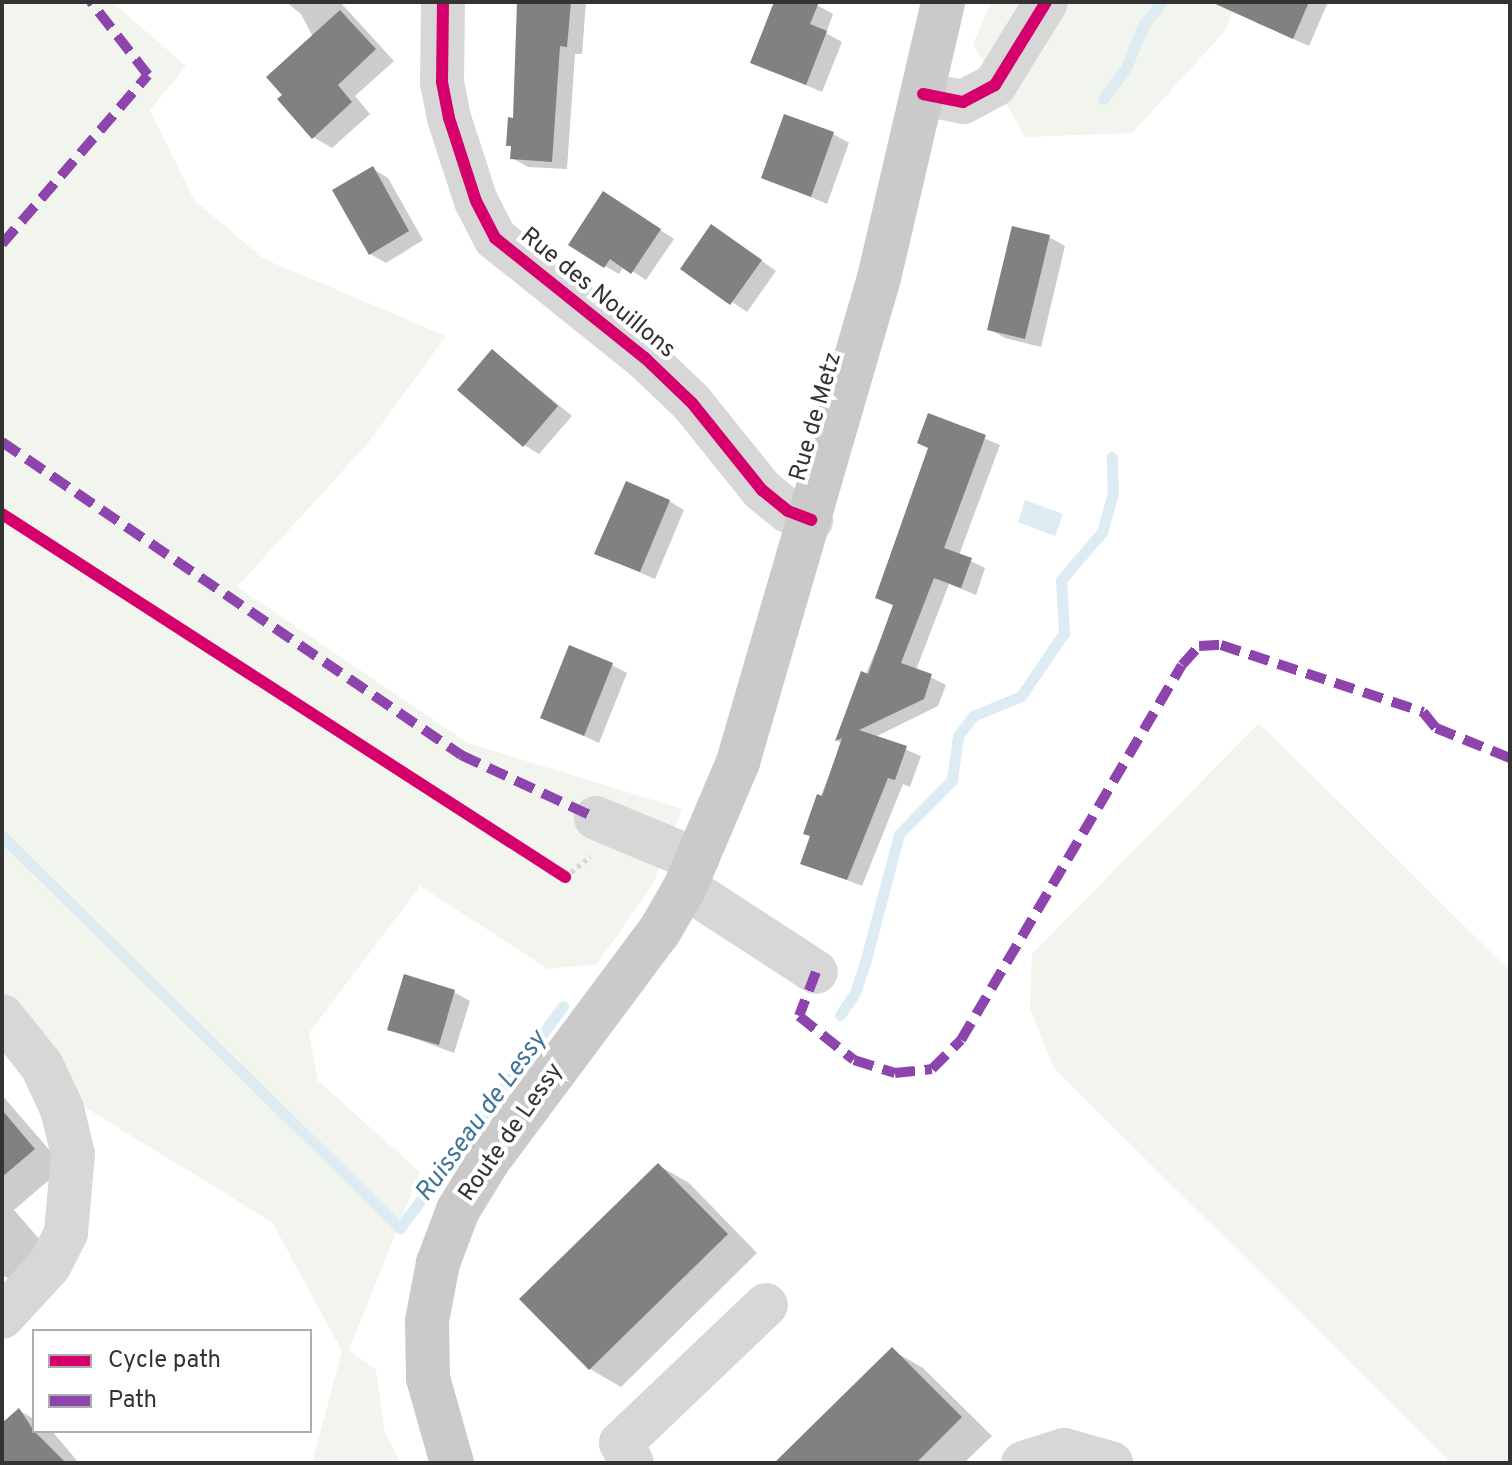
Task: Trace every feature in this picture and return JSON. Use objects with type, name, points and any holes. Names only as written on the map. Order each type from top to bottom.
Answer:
[{"type":"main road","name":"Rue de Metz","points":[[608,1000],[691,874],[738,762],[811,520],[923,94],[943,2]]},
{"type":"main road","name":"Route de Lessy","points":[[452,1463],[428,1378],[427,1321],[438,1263],[458,1210],[488,1161],[608,1000]]},
{"type":"street","name":"Rue des Nouillons","points":[[443,2],[442,82],[449,118],[476,201],[495,238],[645,358],[692,403],[762,490],[788,511],[811,520]]},
{"type":"street","points":[[923,94],[963,102],[995,85],[1046,2]]},
{"type":"street","points":[[596,818],[691,874],[816,972]]},
{"type":"street","points":[[2,1016],[42,1066],[62,1109],[73,1154],[73,1190],[66,1233],[49,1266],[2,1317]]},
{"type":"street","points":[[632,1463],[621,1443],[766,1305]]},
{"type":"street","points":[[1023,1463],[1064,1450],[1111,1463]]},
{"type":"shaded area","points":[[2,2],[112,2],[186,66],[150,110],[194,200],[264,259],[446,336],[368,443],[237,587],[468,743],[682,809],[653,884],[597,964],[548,969],[420,886],[309,1033],[318,1081],[420,1172],[349,1350],[376,1370],[385,1433],[401,1463],[312,1463],[342,1351],[272,1222],[81,1105],[2,993]]},
{"type":"shaded area","points":[[991,2],[1236,2],[1225,31],[1132,133],[1025,137],[973,44]]},
{"type":"shaded area","points":[[1025,500],[1063,514],[1055,536],[1018,522]]},
{"type":"shaded area","points":[[1259,723],[1510,971],[1510,1463],[1451,1463],[1054,1068],[1030,1008],[1032,954]]},
{"type":"building","points":[[517,2],[571,2],[567,47],[560,46],[552,162],[510,159],[511,146],[506,146],[508,117],[513,118]]},
{"type":"building","points":[[774,2],[819,2],[810,24],[827,31],[806,85],[750,63]]},
{"type":"building","points":[[1211,2],[1309,2],[1293,39]]},
{"type":"building","points":[[340,10],[376,49],[338,85],[352,102],[312,139],[277,99],[282,95],[266,77]]},
{"type":"building","points":[[784,114],[834,132],[811,197],[761,178]]},
{"type":"building","points":[[373,166],[409,231],[369,255],[332,190]]},
{"type":"building","points":[[603,191],[661,229],[631,274],[610,259],[604,268],[568,245]]},
{"type":"building","points":[[711,224],[762,260],[730,305],[680,269]]},
{"type":"building","points":[[1012,226],[1050,235],[1025,339],[987,330]]},
{"type":"building","points":[[492,349],[558,406],[523,447],[457,390]]},
{"type":"building","points":[[928,413],[986,435],[944,548],[972,558],[961,588],[934,578],[901,663],[932,674],[924,699],[859,730],[907,746],[895,780],[888,778],[847,880],[800,864],[810,836],[803,834],[817,794],[822,796],[842,738],[835,741],[861,671],[868,674],[893,605],[875,598],[928,448],[917,443]]},
{"type":"building","points":[[626,481],[670,500],[640,572],[594,554]]},
{"type":"building","points":[[569,645],[613,663],[584,736],[540,718]]},
{"type":"building","points":[[404,974],[455,990],[439,1045],[387,1030]]},
{"type":"building","points":[[2,1110],[35,1149],[2,1177]]},
{"type":"building","points":[[658,1163],[728,1234],[589,1370],[519,1299]]},
{"type":"building","points":[[892,1347],[962,1417],[916,1463],[774,1463]]},
{"type":"building","points":[[19,1408],[32,1433],[36,1433],[66,1463],[2,1463],[2,1423]]},
{"type":"waterway","name":"Ruisseau de Lessy","points":[[1103,99],[1126,68],[1144,24],[1162,2]]},
{"type":"waterway","name":"Ruisseau de Lessy","points":[[840,1015],[855,993],[865,963],[899,834],[952,780],[958,736],[973,716],[1021,696],[1064,633],[1061,580],[1102,532],[1113,493],[1112,457]]},
{"type":"waterway","points":[[2,836],[400,1228],[563,1006]]},
{"type":"marked path","points":[[2,244],[148,75],[91,2]]},
{"type":"marked path","points":[[2,442],[461,755],[596,818]]},
{"type":"marked path","points":[[816,972],[799,1016],[854,1060],[895,1073],[932,1069],[961,1040],[1182,665],[1199,646],[1221,645],[1423,712],[1436,728],[1510,758]]},
{"type":"cycle path","points":[[443,2],[442,82],[449,118],[476,201],[495,238],[645,358],[692,403],[762,490],[788,511],[811,520]]},
{"type":"cycle path","points":[[923,94],[963,102],[995,85],[1046,2]]},
{"type":"cycle path","points":[[2,514],[565,877]]}]
